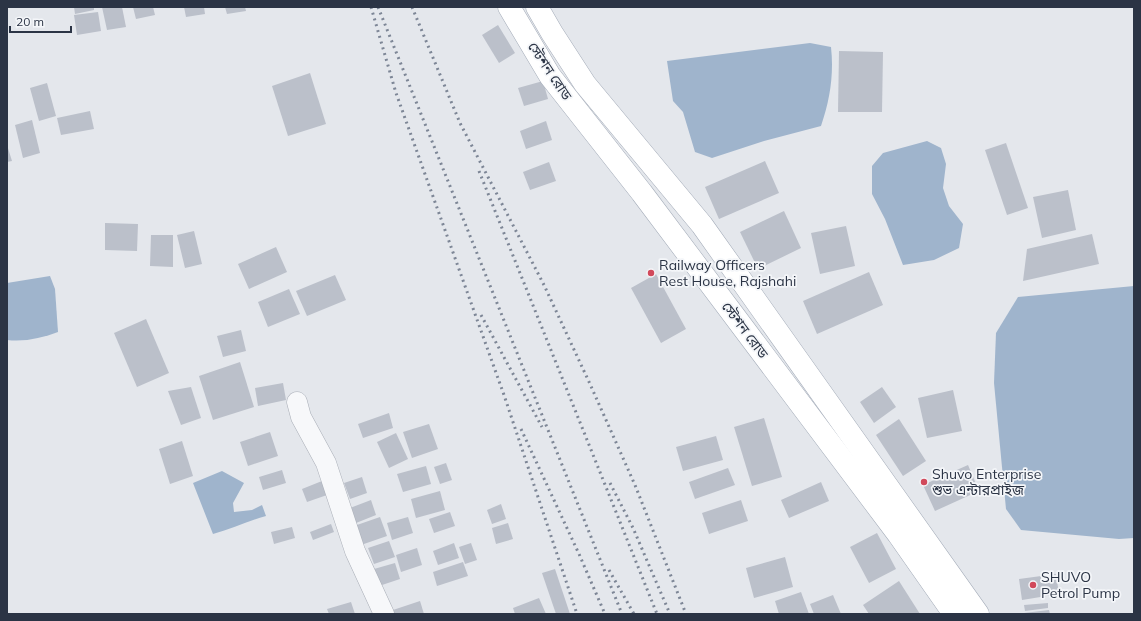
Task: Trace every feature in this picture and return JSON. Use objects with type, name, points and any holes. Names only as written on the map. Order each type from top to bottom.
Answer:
[{"type":"main road","name":"স্টেশন রোড","points":[[509,7],[550,76],[642,193],[898,534],[954,614]]},
{"type":"main road","name":"স্টেশন রোড","points":[[537,7],[585,84],[702,225],[978,614]]},
{"type":"street","points":[[297,402],[301,417],[326,462],[355,551],[384,614]]},
{"type":"water","points":[[810,43],[831,47],[832,67],[830,87],[827,106],[821,126],[764,141],[712,158],[695,152],[683,112],[673,101],[667,61]]},
{"type":"water","points":[[927,141],[941,148],[946,164],[943,188],[949,206],[963,224],[959,248],[934,260],[903,265],[885,219],[872,194],[872,166],[883,153]]},
{"type":"water","points":[[50,276],[55,289],[58,332],[33,339],[7,340],[7,283]]},
{"type":"water","points":[[1134,286],[1134,538],[1119,539],[1021,530],[1006,509],[994,383],[996,333],[1018,297]]},
{"type":"water","points":[[222,471],[244,483],[233,503],[234,512],[252,510],[262,505],[266,516],[213,534],[193,483]]},
{"type":"building","points":[[74,7],[94,7],[94,10],[75,14]]},
{"type":"building","points":[[102,7],[122,7],[126,27],[107,30]]},
{"type":"building","points":[[133,7],[153,7],[155,15],[136,19]]},
{"type":"building","points":[[184,7],[204,7],[205,14],[186,17]]},
{"type":"building","points":[[225,7],[245,7],[246,11],[227,14]]},
{"type":"building","points":[[98,12],[101,31],[77,35],[74,15]]},
{"type":"building","points":[[498,25],[515,53],[499,63],[482,35]]},
{"type":"building","points":[[839,51],[883,52],[882,112],[838,112]]},
{"type":"building","points":[[310,73],[326,124],[288,136],[272,86]]},
{"type":"building","points":[[543,81],[548,99],[524,106],[518,88]]},
{"type":"building","points":[[47,83],[56,116],[39,121],[30,88]]},
{"type":"building","points":[[90,111],[94,129],[61,135],[57,118]]},
{"type":"building","points":[[32,120],[40,153],[23,158],[15,125]]},
{"type":"building","points":[[546,121],[552,140],[526,149],[520,131]]},
{"type":"building","points":[[1006,143],[1028,208],[1007,215],[985,150]]},
{"type":"building","points":[[7,145],[12,161],[7,162]]},
{"type":"building","points":[[765,161],[779,193],[719,219],[705,187]]},
{"type":"building","points":[[549,162],[556,181],[530,190],[523,172]]},
{"type":"building","points":[[1068,190],[1076,230],[1042,238],[1033,197]]},
{"type":"building","points":[[784,211],[801,248],[758,269],[740,232]]},
{"type":"building","points":[[105,223],[138,224],[137,251],[105,250]]},
{"type":"building","points":[[846,226],[855,266],[820,274],[811,233]]},
{"type":"building","points":[[194,231],[202,264],[185,268],[177,235]]},
{"type":"building","points":[[1092,234],[1099,264],[1023,281],[1027,249]]},
{"type":"building","points":[[151,235],[173,235],[173,267],[150,266]]},
{"type":"building","points":[[276,247],[287,272],[249,289],[238,264]]},
{"type":"building","points":[[869,272],[883,305],[817,334],[803,301]]},
{"type":"building","points":[[656,274],[686,329],[661,343],[631,288]]},
{"type":"building","points":[[335,275],[346,300],[307,316],[296,291]]},
{"type":"building","points":[[289,289],[300,314],[268,327],[258,302]]},
{"type":"building","points":[[146,319],[169,373],[137,387],[114,333]]},
{"type":"building","points":[[241,330],[246,351],[223,357],[217,336]]},
{"type":"building","points":[[240,362],[254,407],[213,420],[199,376]]},
{"type":"building","points":[[283,383],[286,400],[258,406],[255,388]]},
{"type":"building","points":[[191,387],[201,418],[181,425],[168,391]]},
{"type":"building","points":[[882,387],[896,407],[874,423],[860,402]]},
{"type":"building","points":[[953,390],[962,431],[927,438],[918,398]]},
{"type":"building","points":[[389,413],[393,428],[363,438],[358,424]]},
{"type":"building","points":[[764,418],[782,477],[752,486],[734,427]]},
{"type":"building","points":[[899,419],[926,461],[903,476],[876,435]]},
{"type":"building","points":[[429,424],[438,449],[412,458],[403,432]]},
{"type":"building","points":[[270,432],[278,456],[248,466],[240,442]]},
{"type":"building","points":[[396,433],[408,459],[389,468],[377,442]]},
{"type":"building","points":[[716,436],[723,460],[683,471],[676,447]]},
{"type":"building","points":[[182,441],[193,476],[170,484],[159,449]]},
{"type":"building","points":[[446,463],[452,480],[440,484],[434,467]]},
{"type":"building","points":[[968,465],[979,491],[935,511],[923,485]]},
{"type":"building","points":[[426,466],[431,484],[403,492],[397,474]]},
{"type":"building","points":[[728,468],[735,485],[695,499],[689,482]]},
{"type":"building","points":[[282,470],[286,483],[263,490],[259,477]]},
{"type":"building","points":[[362,477],[367,493],[350,499],[344,483]]},
{"type":"building","points":[[322,481],[327,495],[307,502],[302,489]]},
{"type":"building","points":[[821,482],[829,501],[789,518],[781,500]]},
{"type":"building","points":[[440,491],[445,510],[416,518],[411,499]]},
{"type":"building","points":[[371,500],[376,515],[356,523],[350,508]]},
{"type":"building","points":[[741,500],[748,521],[709,534],[702,513]]},
{"type":"building","points":[[501,504],[506,519],[492,524],[487,510]]},
{"type":"building","points":[[450,512],[455,526],[434,533],[429,519]]},
{"type":"building","points":[[380,517],[387,536],[361,545],[354,526]]},
{"type":"building","points":[[408,517],[413,533],[392,540],[387,523]]},
{"type":"building","points":[[508,523],[513,539],[496,544],[492,528]]},
{"type":"building","points":[[331,524],[334,532],[313,540],[310,532]]},
{"type":"building","points":[[292,527],[295,538],[274,544],[271,532]]},
{"type":"building","points":[[877,533],[896,569],[869,583],[850,547]]},
{"type":"building","points":[[389,541],[395,557],[374,564],[368,548]]},
{"type":"building","points":[[454,543],[459,558],[438,565],[433,551]]},
{"type":"building","points":[[471,543],[477,560],[465,564],[459,547]]},
{"type":"building","points":[[417,548],[422,565],[401,572],[396,555]]},
{"type":"building","points":[[785,557],[793,587],[754,598],[746,568]]},
{"type":"building","points":[[463,562],[468,576],[437,586],[433,572]]},
{"type":"building","points":[[395,563],[400,579],[379,586],[374,569]]},
{"type":"building","points":[[555,569],[570,614],[556,614],[542,573]]},
{"type":"building","points":[[1056,574],[1059,594],[1022,600],[1019,579]]},
{"type":"building","points":[[899,581],[920,614],[869,614],[863,605]]},
{"type":"building","points":[[801,592],[809,614],[779,614],[775,601]]},
{"type":"building","points":[[833,595],[841,614],[814,614],[810,604]]},
{"type":"building","points":[[539,598],[546,614],[515,614],[513,608]]},
{"type":"building","points":[[420,601],[424,614],[391,614],[390,611]]},
{"type":"building","points":[[351,602],[355,614],[329,614],[327,609]]},
{"type":"building","points":[[1048,603],[1048,608],[1025,611],[1024,605]]},
{"type":"building","points":[[1049,610],[1050,614],[1024,614],[1024,613]]},
{"type":"railway","points":[[371,7],[396,93],[504,395],[577,614]]},
{"type":"railway","points":[[378,7],[622,614]]},
{"type":"railway","points":[[412,7],[460,123],[544,285],[590,384],[635,485],[686,614]]},
{"type":"railway","points":[[479,171],[657,614]]},
{"type":"railway","points":[[481,315],[542,427]]},
{"type":"railway","points":[[521,429],[605,614]]},
{"type":"railway","points":[[610,483],[633,528],[670,614]]},
{"type":"railway","points":[[609,570],[634,614]]},
{"type":"place","name":"Railway Officers Rest House, Rajshahi","points":[[651,273]]},
{"type":"place","name":"Shuvo Enterprise শুভ এন্টারপ্রাইজ","points":[[924,482]]},
{"type":"place","name":"SHUVO Petrol Pump","points":[[1033,585]]}]
